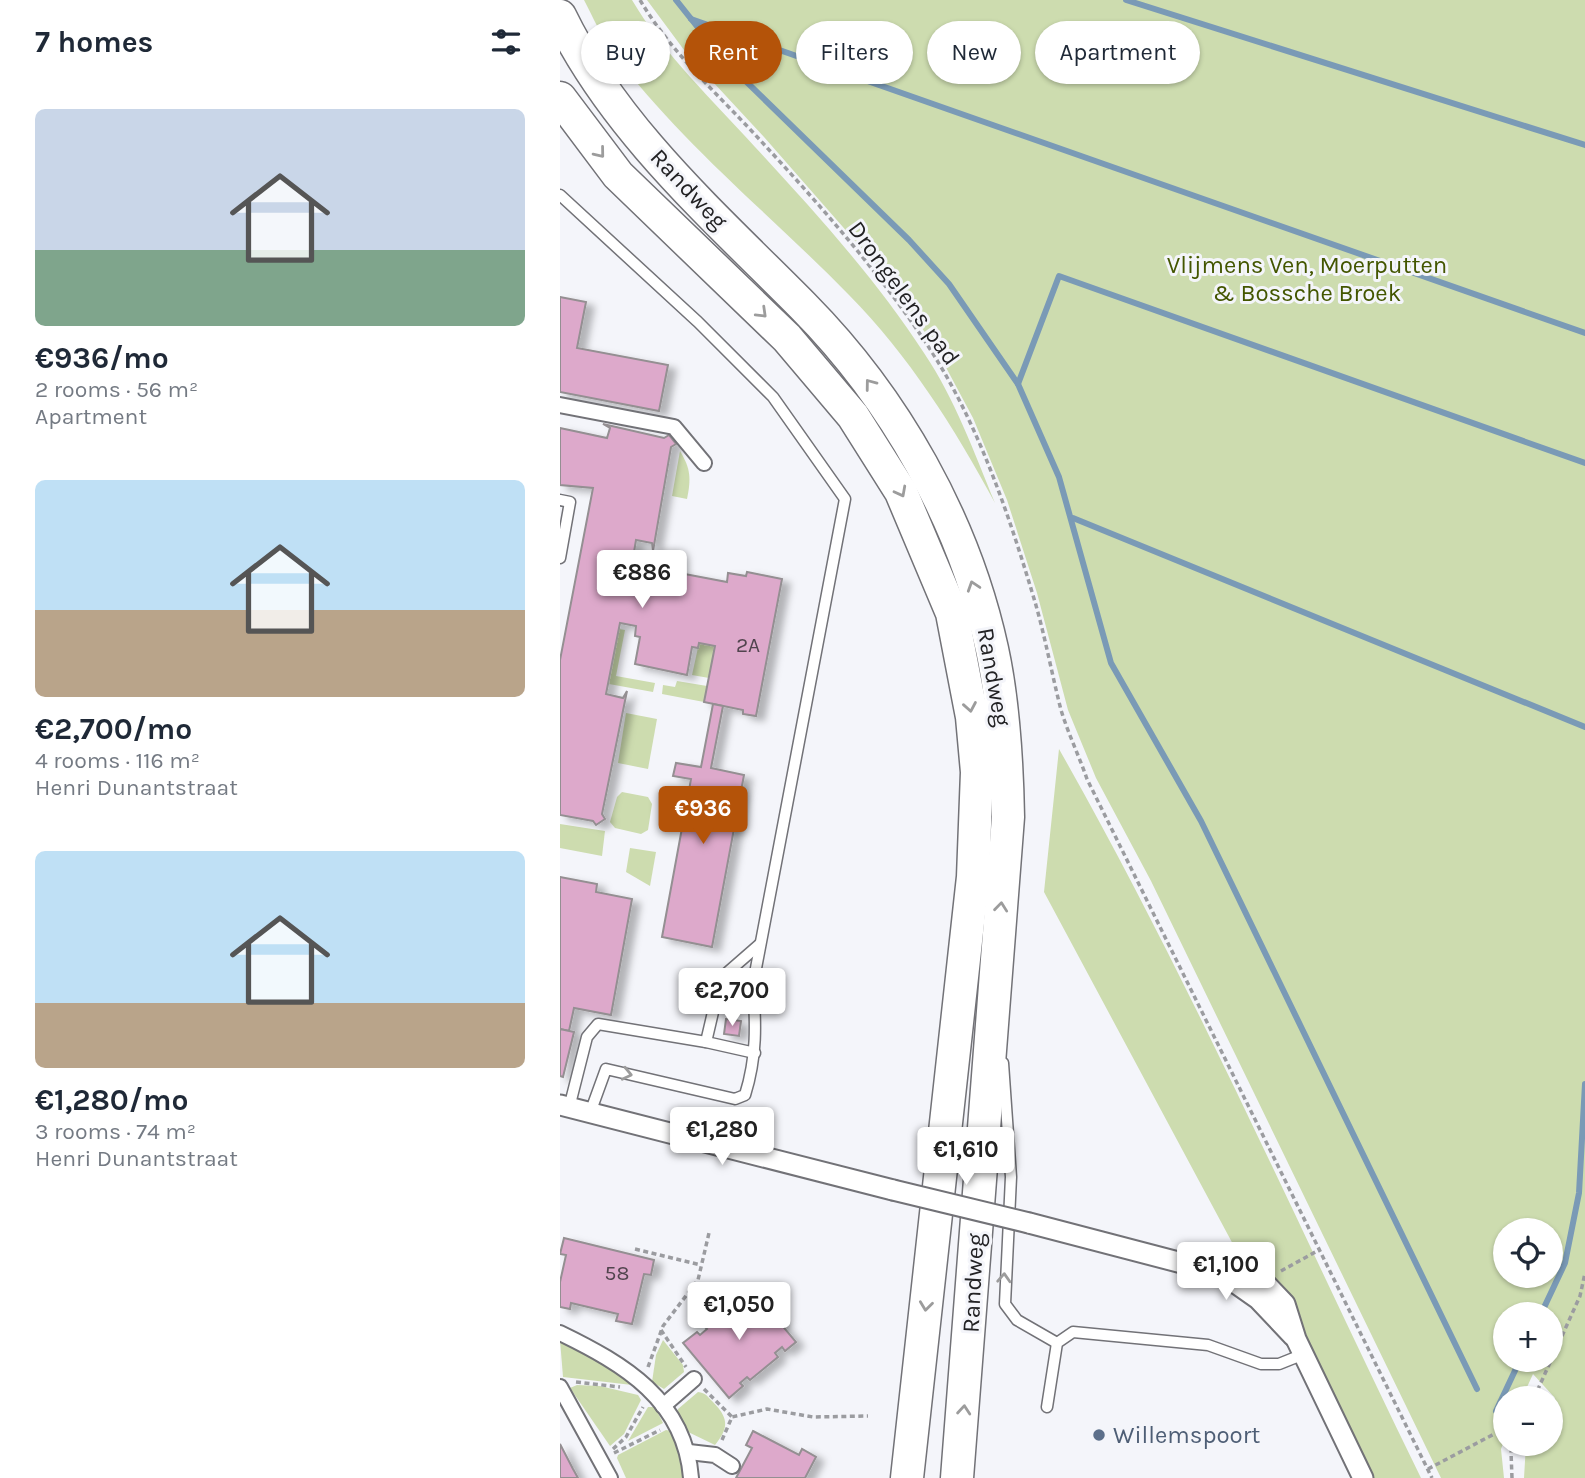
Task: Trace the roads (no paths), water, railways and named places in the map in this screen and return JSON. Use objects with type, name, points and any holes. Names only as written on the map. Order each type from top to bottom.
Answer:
[{"type":"main road","name":"Randweg","points":[[560,16],[597,81],[644,140],[806,309],[857,368],[901,431],[941,503],[976,593],[992,649],[1007,759],[1008,817],[979,1170],[972,1317],[957,1478]]},
{"type":"main road","name":"Randweg","points":[[560,98],[618,175],[788,338],[853,416],[901,492],[952,614],[972,717],[977,772],[973,877],[907,1478]]},
{"type":"street","points":[[560,405],[674,427],[704,463]]},
{"type":"street","points":[[564,1107],[1220,1273],[1258,1299],[1300,1347],[1363,1478]]},
{"type":"street","points":[[560,1333],[600,1352],[648,1387],[674,1422],[689,1452],[691,1478]]},
{"type":"street","points":[[663,1406],[694,1380]]},
{"type":"street","points":[[566,1384],[610,1478]]},
{"type":"street","points":[[689,1452],[715,1455],[732,1466]]},
{"type":"lane","points":[[560,195],[698,322],[773,397],[845,499],[753,984],[757,1028],[755,1052],[745,1095],[735,1099],[606,1069],[590,1113]]},
{"type":"lane","points":[[560,500],[570,502],[560,558]]},
{"type":"lane","points":[[706,1042],[721,978],[760,944]]},
{"type":"lane","points":[[996,957],[1011,1177],[1004,1304],[1017,1321],[1057,1343]]},
{"type":"lane","points":[[564,1107],[587,1037],[598,1024],[755,1052]]},
{"type":"lane","points":[[1047,1407],[1057,1343],[1073,1332],[1208,1345],[1261,1364],[1279,1364],[1300,1347]]},
{"type":"waterway","points":[[676,0],[723,59],[909,240],[949,284],[1018,384],[1059,477],[1111,663],[1201,821],[1477,1389]]},
{"type":"waterway","points":[[1126,0],[1585,145]]},
{"type":"waterway","points":[[691,19],[1585,333]]},
{"type":"waterway","points":[[1018,384],[1059,276],[1585,463]]},
{"type":"waterway","points":[[1073,518],[1585,727]]},
{"type":"waterway","points":[[1547,1302],[1565,1263],[1579,1193],[1585,1084]]},
{"type":"waterway","points":[[1508,1386],[1514,1372]]},
{"type":"place","name":"Willemspoort","points":[[1099,1435]]},
{"type":"park label","name":"Vlijmens Ven, Moerputten & Bossche Broek","points":[[1307,279]]}]
